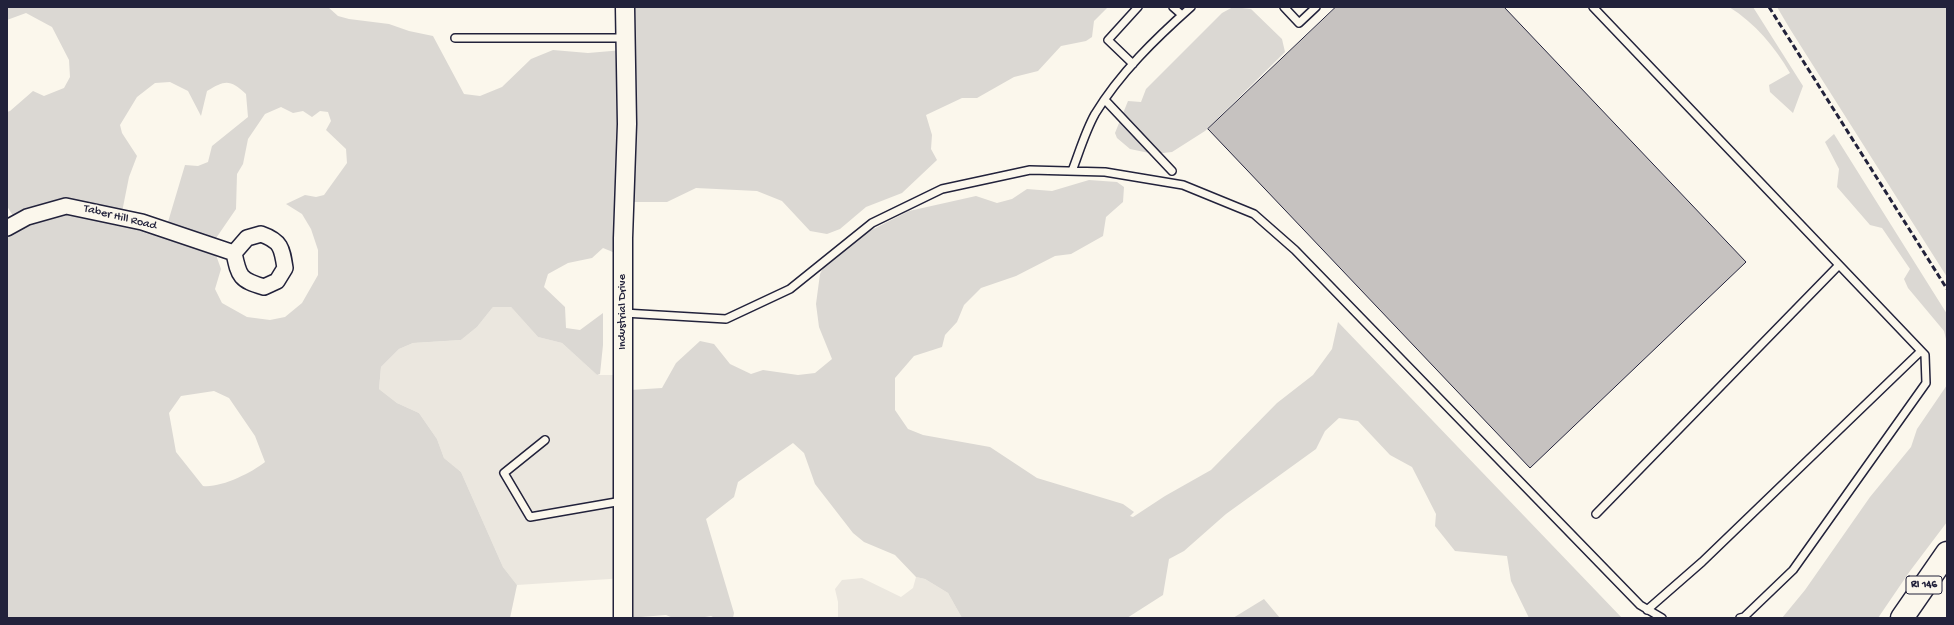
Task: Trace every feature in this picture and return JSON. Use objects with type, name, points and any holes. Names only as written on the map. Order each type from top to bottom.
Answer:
[{"type":"highway","name":"RI 146","points":[[1902,618],[1947,553]]},
{"type":"street","name":"Industrial Drive","points":[[623,618],[623,238],[626,124],[625,7]]},
{"type":"street","name":"Taber Hill Road","points":[[7,228],[27,217],[66,206],[142,222],[234,253]]},
{"type":"lane","points":[[1133,64],[1108,40],[1138,7]]},
{"type":"lane","points":[[1173,7],[1182,15]]},
{"type":"lane","points":[[1072,171],[1094,116],[1116,83],[1154,41],[1191,7]]},
{"type":"lane","points":[[1284,7],[1299,24],[1316,7]]},
{"type":"lane","points":[[1593,7],[1925,355],[1926,383],[1793,570],[1744,617],[1740,618]]},
{"type":"lane","points":[[455,38],[626,38]]},
{"type":"lane","points":[[1104,100],[1172,171]]},
{"type":"lane","points":[[623,313],[726,319],[790,289],[872,223],[942,189],[1030,170],[1105,172],[1183,185],[1254,214],[1295,250],[1640,605],[1662,618]]},
{"type":"lane","points":[[1596,514],[1839,266]]},
{"type":"lane","points":[[1648,610],[1702,562],[1921,351]]},
{"type":"lane","points":[[545,440],[504,473],[530,517],[624,500]]},
{"type":"shaded area","points":[[7,7],[328,7],[338,16],[349,19],[389,24],[409,31],[433,36],[464,94],[480,96],[502,87],[531,59],[553,50],[588,53],[623,50],[627,7],[1108,7],[1094,21],[1092,37],[1086,41],[1061,46],[1038,71],[1014,77],[977,98],[962,98],[926,115],[932,135],[931,149],[937,160],[902,193],[866,207],[840,229],[827,234],[810,231],[782,201],[757,191],[696,188],[667,202],[628,202],[625,257],[603,248],[592,258],[568,263],[548,274],[544,287],[565,307],[566,328],[580,330],[603,313],[603,345],[600,374],[597,375],[562,343],[538,337],[511,307],[493,307],[477,327],[461,340],[413,343],[399,349],[381,367],[379,389],[397,403],[419,413],[437,439],[444,458],[461,472],[503,567],[517,585],[510,618],[7,618],[7,228],[16,221],[7,206],[7,112],[33,91],[44,96],[64,88],[70,77],[69,60],[52,27],[26,13],[7,20]],"holes":[[[170,82],[188,91],[201,116],[207,91],[223,83],[236,86],[246,94],[248,117],[212,146],[208,162],[198,166],[185,165],[165,232],[121,217],[129,177],[137,156],[122,133],[120,125],[137,97],[155,83]],[[281,107],[293,113],[303,111],[312,117],[320,111],[328,112],[331,121],[326,130],[346,149],[347,163],[324,195],[316,197],[305,195],[286,204],[302,214],[311,229],[318,250],[318,275],[302,303],[285,317],[270,320],[247,317],[222,303],[215,289],[221,269],[212,244],[236,209],[237,174],[243,164],[248,139],[265,114]],[[214,391],[229,398],[255,436],[265,462],[236,479],[218,485],[203,486],[176,452],[169,413],[181,396]]]},
{"type":"shaded area","points":[[1233,7],[1251,9],[1282,39],[1285,52],[1205,131],[1172,152],[1154,154],[1130,149],[1117,138],[1115,133],[1128,101],[1141,102],[1146,89],[1222,13]]},
{"type":"shaded area","points":[[1729,7],[1753,7],[1803,86],[1793,113],[1770,92],[1769,85],[1790,73],[1764,36],[1747,20]]},
{"type":"shaded area","points":[[1777,7],[1947,7],[1947,277],[1790,29]]},
{"type":"shaded area","points":[[1834,134],[1947,314],[1947,343],[1944,331],[1908,288],[1904,279],[1910,269],[1882,228],[1870,225],[1837,187],[1839,169],[1825,142]]},
{"type":"shaded area","points":[[1089,180],[1117,182],[1124,187],[1123,202],[1106,217],[1103,236],[1071,254],[1055,256],[1016,276],[981,288],[964,305],[957,322],[945,335],[942,347],[914,356],[895,378],[895,410],[908,429],[923,435],[990,447],[1037,478],[1123,504],[1134,512],[1130,516],[1133,517],[1165,496],[1211,470],[1277,403],[1313,375],[1332,349],[1338,322],[1622,618],[1529,618],[1511,581],[1507,556],[1455,551],[1435,526],[1436,514],[1412,467],[1390,455],[1358,421],[1339,418],[1325,431],[1316,449],[1226,514],[1184,551],[1169,559],[1163,595],[1127,618],[962,618],[948,593],[925,579],[916,577],[895,555],[864,542],[853,533],[815,484],[804,453],[793,443],[738,482],[734,497],[706,519],[734,613],[733,618],[715,618],[711,616],[699,618],[673,618],[666,615],[628,618],[630,390],[662,388],[676,363],[700,341],[714,344],[730,364],[751,374],[763,370],[798,375],[815,373],[832,359],[819,327],[816,304],[820,274],[828,259],[854,239],[909,211],[976,196],[997,203],[1012,199],[1027,189],[1052,191]]},
{"type":"shaded area","points":[[493,307],[511,307],[538,337],[562,343],[597,375],[627,375],[625,578],[517,585],[503,567],[461,472],[444,458],[437,439],[419,413],[397,403],[379,389],[381,367],[399,349],[413,343],[461,340],[477,327]]},
{"type":"shaded area","points":[[1947,385],[1947,522],[1910,571],[1878,618],[1782,618],[1805,590],[1870,497],[1911,447],[1917,429]]},
{"type":"shaded area","points":[[916,577],[925,579],[948,593],[962,618],[838,618],[838,602],[835,589],[842,580],[862,578],[901,597],[913,588]]},
{"type":"shaded area","points":[[1264,599],[1280,618],[1233,618]]},
{"type":"building","points":[[1336,7],[1504,7],[1746,262],[1530,468],[1208,129]]},
{"type":"railway","points":[[1769,7],[1947,289]]}]
